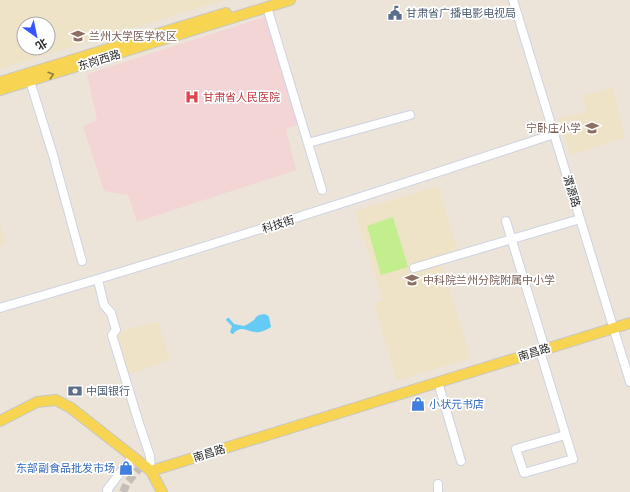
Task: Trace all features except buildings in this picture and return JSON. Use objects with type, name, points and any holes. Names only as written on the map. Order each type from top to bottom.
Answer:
[{"type":"main road","name":"东岗西路","points":[[0,82],[268,3],[290,0]]},
{"type":"main road","name":"东岗西路","points":[[0,90],[268,3]]},
{"type":"main road","name":"南昌路","points":[[151,470],[630,323]]},
{"type":"main road","points":[[0,421],[37,402],[56,400],[71,408],[151,470],[162,492]]},
{"type":"street","name":"渭源路","points":[[513,0],[630,382]]},
{"type":"street","points":[[268,3],[322,190]]},
{"type":"street","points":[[30,81],[53,155],[82,261]]},
{"type":"street","points":[[308,143],[410,115]]},
{"type":"street","name":"科技街","points":[[0,308],[98,280],[349,201],[554,134]]},
{"type":"street","points":[[414,268],[580,219]]},
{"type":"street","points":[[506,221],[573,459],[524,473],[516,449],[565,435]]},
{"type":"street","points":[[98,280],[104,305],[111,313],[116,330],[112,335],[150,456],[151,470]]},
{"type":"street","points":[[438,382],[460,461]]},
{"type":"street","points":[[108,492],[107,490],[132,456]]},
{"type":"shaded area","name":"兰州大学医学校区","points":[[0,0],[225,0],[56,52],[56,16],[16,16],[16,56],[42,56],[0,69]]},
{"type":"shaded area","name":"甘肃省人民医院","points":[[268,16],[299,124],[286,129],[296,170],[137,222],[128,195],[104,191],[83,126],[97,120],[87,74]]},
{"type":"shaded area","name":"宁卧庄小学","points":[[613,87],[625,138],[571,155],[559,118],[586,112],[583,96]]},
{"type":"shaded area","name":"中科院兰州分院附属中小学","points":[[438,186],[459,253],[440,259],[471,358],[397,381],[374,304],[383,301],[355,211]]},
{"type":"shaded area","points":[[0,223],[6,244],[0,246]]},
{"type":"shaded area","points":[[158,321],[170,360],[126,375],[116,340],[118,332]]},
{"type":"green space","points":[[393,217],[408,267],[381,275],[367,226]]},
{"type":"water","points":[[264,314],[269,317],[271,327],[259,332],[241,329],[232,334],[230,332],[232,326],[226,320],[229,318],[234,324],[244,326],[259,315]]},
{"type":"tunnel","points":[[123,492],[127,483],[143,464]]},
{"type":"place","name":"甘肃省广播电影电视局","points":[[395,13]]},
{"type":"place","name":"兰州大学医学校区","points":[[78,36]]},
{"type":"place","name":"甘肃省人民医院","points":[[192,97]]},
{"type":"place","name":"宁卧庄小学","points":[[592,128]]},
{"type":"place","name":"中科院兰州分院附属中小学","points":[[412,280]]},
{"type":"place","name":"中国银行","points":[[75,391]]},
{"type":"place","name":"小状元书店","points":[[418,404]]},
{"type":"place","name":"东部副食品批发市场","points":[[126,468]]}]
